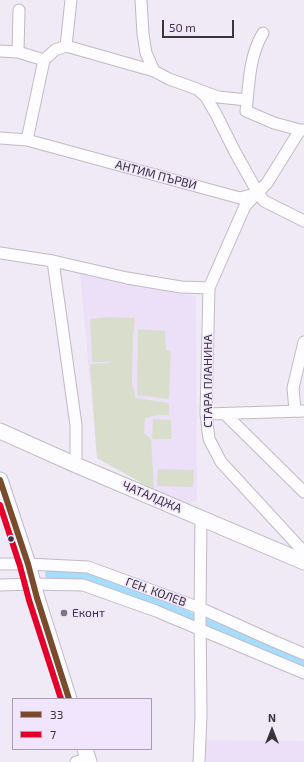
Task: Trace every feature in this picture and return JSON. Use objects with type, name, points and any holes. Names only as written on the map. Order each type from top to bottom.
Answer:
[{"type":"street","points":[[66,46],[71,0]]},
{"type":"street","points":[[141,0],[146,54],[154,71]]},
{"type":"street","points":[[18,52],[19,10]]},
{"type":"street","points":[[263,33],[255,50],[250,74],[246,111],[274,122],[302,130]]},
{"type":"street","points":[[27,140],[44,60],[55,50],[66,46],[154,71],[169,79],[218,97],[247,100]]},
{"type":"street","points":[[0,51],[18,52],[44,60]]},
{"type":"street","points":[[196,89],[206,97],[235,152],[264,200],[304,221]]},
{"type":"street","name":"СТАРА ПЛАНИНА","points":[[302,130],[267,183],[246,206],[209,288],[206,414],[209,439],[221,462],[304,552]]},
{"type":"street","name":"АНТИМ ПЪРВИ","points":[[0,138],[27,140],[240,198],[258,192]]},
{"type":"street","points":[[0,253],[53,261],[127,278],[181,287],[209,288]]},
{"type":"street","points":[[53,261],[76,425],[76,465]]},
{"type":"street","points":[[206,414],[300,411],[293,388],[304,342]]},
{"type":"street","points":[[225,414],[304,492]]},
{"type":"street","name":"ЧАТАЛДЖА","points":[[0,431],[304,562]]},
{"type":"street","points":[[0,480],[28,564],[69,698]]},
{"type":"street","points":[[199,762],[201,716],[201,518]]},
{"type":"street","name":"ГЕН. КОЛЕВ","points":[[0,564],[88,567],[304,654]]},
{"type":"street","name":"ГЕН. КОЛЕВ","points":[[0,585],[84,585],[200,628],[304,673]]},
{"type":"shaded area","points":[[80,274],[196,296],[197,500],[189,505],[154,490],[97,458]]},
{"type":"shaded area","points":[[200,740],[304,741],[304,762],[199,762]]},
{"type":"green space","points":[[109,317],[135,318],[132,384],[135,398],[169,403],[169,415],[158,415],[145,418],[144,433],[151,439],[154,490],[97,458],[90,364],[110,362],[92,362],[90,319]]},
{"type":"green space","points":[[138,329],[165,331],[166,350],[171,351],[169,399],[137,395]]},
{"type":"green space","points":[[153,419],[171,420],[171,439],[152,439]]},
{"type":"green space","points":[[158,469],[194,470],[193,487],[157,486]]},
{"type":"waterway","points":[[50,574],[78,574],[144,598],[304,664]]},
{"type":"transit line","name":"33","points":[[0,480],[28,564],[37,598],[69,698]]},
{"type":"transit line","name":"7","points":[[0,505],[61,698]]},
{"type":"place","name":"Еконт","points":[[64,613]]}]
